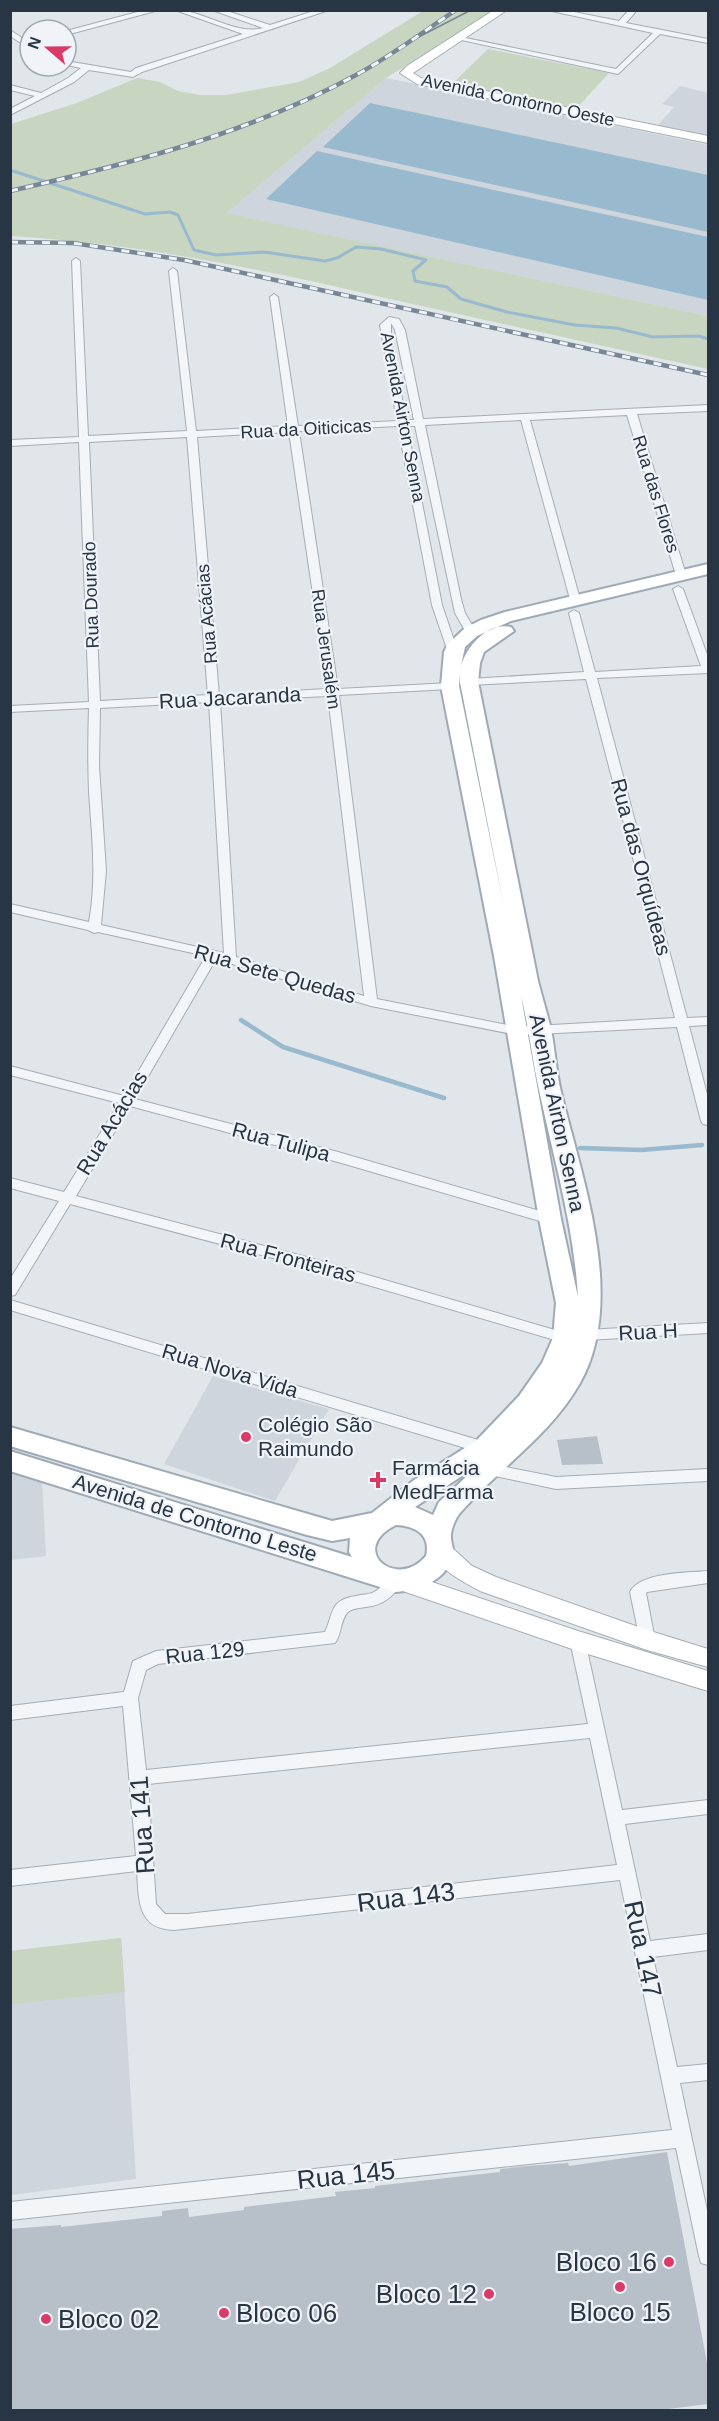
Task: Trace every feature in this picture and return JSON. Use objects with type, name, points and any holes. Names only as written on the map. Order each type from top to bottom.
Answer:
[{"type":"main road","points":[[453,652],[457,645],[476,638],[575,606],[680,582],[708,569]]},
{"type":"main road","points":[[680,582],[708,582]]},
{"type":"main road","name":"Avenida Airton Senna","points":[[459,684],[469,668],[476,638]]},
{"type":"main road","name":"Avenida Airton Senna","points":[[439,1543],[448,1509],[488,1459],[552,1367],[565,1338],[568,1303],[550,1219],[517,1032],[518,981],[453,652]]},
{"type":"main road","name":"Avenida Airton Senna","points":[[378,1521],[423,1487],[488,1459],[550,1407],[570,1379],[587,1335],[590,1298],[588,1268],[575,1196],[549,1088],[540,1029],[518,981]]},
{"type":"main road","name":"Avenida de Contorno Leste","points":[[10,1436],[332,1531],[378,1521]]},
{"type":"main road","name":"Avenida de Contorno Leste","points":[[10,1461],[393,1579]]},
{"type":"main road","points":[[394,1515],[408,1515],[420,1519],[431,1526],[439,1543],[440,1557],[429,1570],[414,1579],[393,1579],[372,1570],[362,1554],[361,1544],[378,1521],[394,1515]]},
{"type":"street","points":[[78,30],[156,10]]},
{"type":"street","points":[[178,10],[251,34]]},
{"type":"street","points":[[215,10],[271,28]]},
{"type":"street","points":[[78,65],[133,75],[139,70],[326,10]]},
{"type":"street","name":"Avenida Contorno Oeste","points":[[502,10],[456,38],[406,73],[417,81],[708,140]]},
{"type":"street","points":[[550,10],[708,42]]},
{"type":"street","points":[[620,24],[634,10]]},
{"type":"street","points":[[456,38],[618,72],[658,32]]},
{"type":"street","points":[[10,113],[71,80],[89,66]]},
{"type":"street","points":[[10,87],[42,96]]},
{"type":"street","name":"Rua Dourado","points":[[76,261],[95,705],[94,775],[99,846],[99,909],[94,928]]},
{"type":"street","name":"Rua Acácias","points":[[173,271],[192,435],[214,698],[230,959]]},
{"type":"street","name":"Rua Jerusalém","points":[[274,297],[333,693],[371,1002]]},
{"type":"street","name":"Avenida Airton Senna","points":[[453,652],[437,605],[386,339],[385,325],[391,320],[396,321],[400,330],[460,613],[476,638]]},
{"type":"street","name":"Rua da Oiticicas","points":[[10,443],[708,408]]},
{"type":"street","name":"Rua das Flores","points":[[631,412],[680,582],[708,669]]},
{"type":"street","name":"Rua das Orquídeas","points":[[525,418],[575,606],[590,675],[708,1121]]},
{"type":"street","points":[[422,518],[438,517]]},
{"type":"street","name":"Rua Jacaranda","points":[[10,709],[333,693],[708,669]]},
{"type":"street","name":"Rua Sete Quedas","points":[[10,908],[213,954],[371,1002],[517,1032],[708,1021]]},
{"type":"street","name":"Rua Acácias","points":[[10,1291],[127,1101],[213,954]]},
{"type":"street","name":"Rua Tulipa","points":[[10,1070],[338,1157],[550,1219]]},
{"type":"street","name":"Rua Fronteiras","points":[[10,1184],[310,1263],[565,1338]]},
{"type":"street","name":"Rua Nova Vida","points":[[10,1305],[556,1483],[708,1475]]},
{"type":"street","name":"Rua H","points":[[587,1335],[708,1328]]},
{"type":"street","points":[[439,1543],[464,1572],[488,1584],[646,1640],[708,1658]]},
{"type":"street","points":[[646,1640],[638,1592],[642,1587],[649,1584],[708,1577]]},
{"type":"street","name":"Avenida de Contorno Leste","points":[[393,1579],[578,1641],[708,1681]]},
{"type":"street","name":"Rua 129","points":[[130,1698],[139,1666],[156,1658],[329,1638],[334,1631],[338,1612],[345,1605],[375,1599],[382,1595],[393,1579]]},
{"type":"street","name":"Rua 147","points":[[578,1641],[682,2138],[706,2233],[708,2256]]},
{"type":"street","points":[[10,1713],[130,1698]]},
{"type":"street","name":"Rua 141","points":[[130,1698],[151,1914],[157,1920],[167,1923],[187,1922]]},
{"type":"street","points":[[139,1778],[597,1730]]},
{"type":"street","points":[[615,1818],[708,1807]]},
{"type":"street","points":[[10,1878],[145,1863]]},
{"type":"street","name":"Rua 143","points":[[187,1922],[626,1872]]},
{"type":"street","points":[[644,1950],[708,1942]]},
{"type":"street","points":[[669,2076],[708,2072]]},
{"type":"street","name":"Rua 145","points":[[10,2211],[682,2138]]},
{"type":"shaded area","points":[[386,78],[708,145],[708,316],[225,213]]},
{"type":"shaded area","points":[[680,86],[708,93],[708,136],[658,125],[674,107],[662,104]]},
{"type":"shaded area","name":"Colégio São Raimundo","points":[[213,1376],[329,1409],[275,1501],[164,1464]]},
{"type":"shaded area","points":[[10,1469],[42,1479],[46,1556],[11,1560]]},
{"type":"shaded area","points":[[121,1938],[136,2179],[11,2195],[10,1951]]},
{"type":"green space","points":[[423,11],[494,11],[386,78],[226,213],[708,316],[708,369],[243,267],[151,251],[58,239],[11,236],[11,124],[77,103],[137,78],[160,82],[178,91],[200,95],[226,95],[299,82],[330,68]]},
{"type":"green space","points":[[488,49],[609,73],[576,109],[452,84]]},
{"type":"green space","points":[[121,1938],[125,1992],[11,2004],[11,1951]]},
{"type":"water","points":[[370,103],[708,175],[708,232],[323,147]]},
{"type":"water","points":[[317,151],[708,237],[708,300],[266,199]]},
{"type":"building","points":[[597,1436],[603,1464],[562,1465],[557,1440]]},
{"type":"building","points":[[667,2152],[708,2368],[708,2404],[660,2410],[10,2410],[10,2229],[61,2225],[61,2227],[162,2216],[162,2211],[188,2208],[189,2217],[244,2210],[244,2207],[336,2196],[335,2192],[375,2188],[375,2186],[500,2172],[500,2169],[568,2163],[569,2166]]},
{"type":"waterway","points":[[10,170],[145,214],[170,212],[178,215],[194,250],[216,255],[264,252],[325,261],[337,258],[356,247],[381,249],[426,260],[413,271],[415,281],[447,287],[461,299],[507,312],[575,325],[616,328],[653,337],[699,336],[708,339]]},
{"type":"waterway","points":[[241,1020],[283,1047],[444,1098]]},
{"type":"waterway","points":[[580,1148],[641,1150],[702,1145]]},
{"type":"tram line","points":[[407,43],[471,10]]},
{"type":"railway","points":[[10,191],[143,158],[230,131],[273,114],[315,96],[369,68],[456,10]]},
{"type":"railway","points":[[10,242],[73,243],[184,260],[708,375]]},
{"type":"place","name":"Colégio São Raimundo","points":[[246,1437]]},
{"type":"place","name":"Farmácia MedFarma","points":[[378,1480]]},
{"type":"place","name":"Bloco 16","points":[[669,2262]]},
{"type":"place","name":"Bloco 15","points":[[620,2287]]},
{"type":"place","name":"Bloco 12","points":[[489,2294]]},
{"type":"place","name":"Bloco 06","points":[[224,2313]]},
{"type":"place","name":"Bloco 02","points":[[46,2319]]}]
